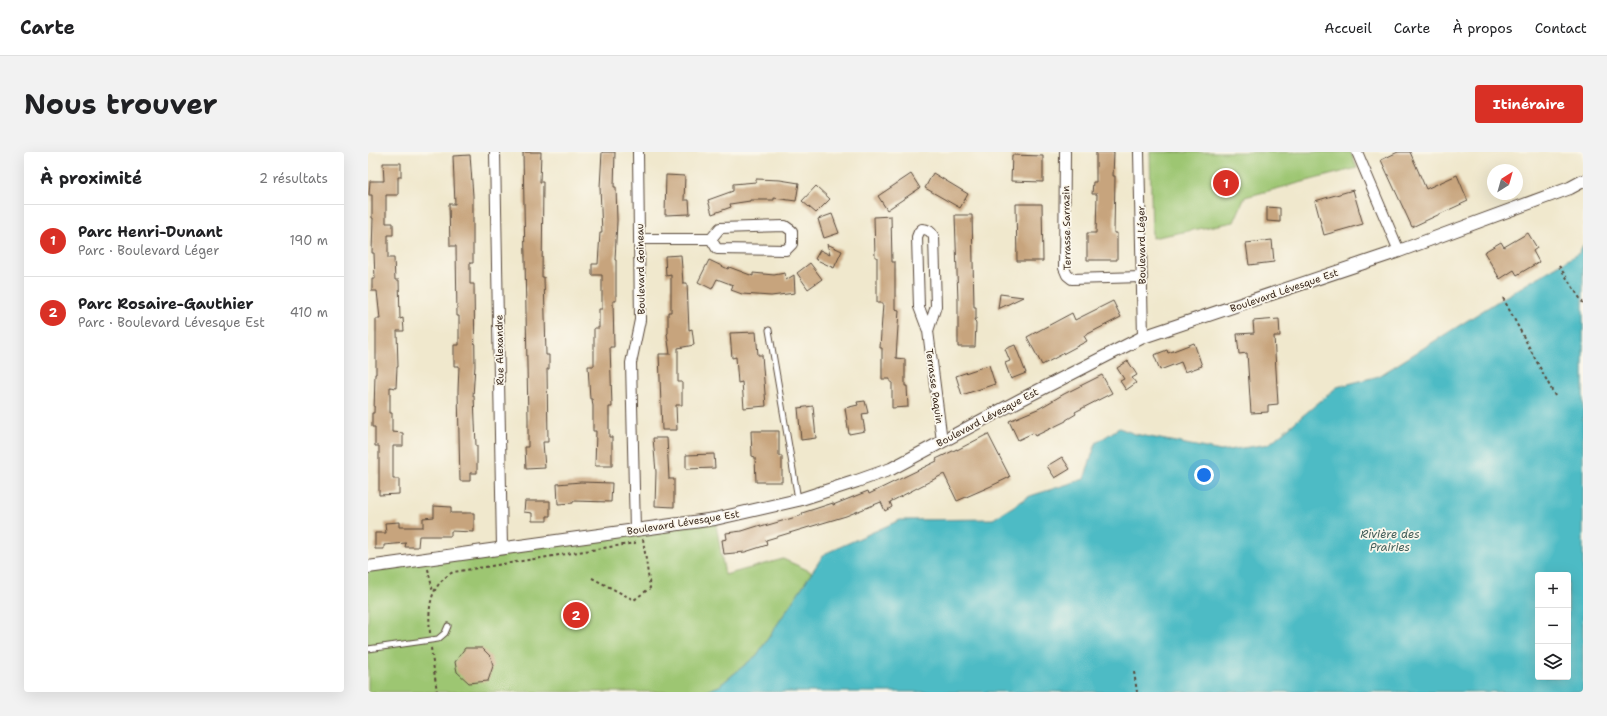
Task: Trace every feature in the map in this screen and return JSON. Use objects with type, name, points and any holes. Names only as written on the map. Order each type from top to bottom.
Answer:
[{"type":"street","name":"Rue Alexandre","points":[[495,152],[502,548]]},
{"type":"street","name":"Boulevard Goineau","points":[[638,152],[640,320],[631,363],[639,529]]},
{"type":"street","name":"Terrasse Sarrazin","points":[[1065,152],[1064,268],[1067,275],[1072,279],[1142,277]]},
{"type":"street","name":"Boulevard Léger","points":[[1139,152],[1143,337]]},
{"type":"street","points":[[1356,152],[1399,251]]},
{"type":"street","name":"Boulevard Lévesque Est","points":[[368,567],[715,519],[798,500],[857,482],[890,469],[1143,337],[1399,251],[1570,188],[1583,181]]},
{"type":"street","points":[[785,226],[792,231],[792,244],[786,250],[717,249],[711,239],[720,228],[785,226]]},
{"type":"street","name":"Terrasse Paquin","points":[[928,331],[936,306],[934,237],[932,232],[927,229],[922,229],[917,237],[919,307],[928,331],[942,441]]},
{"type":"street","points":[[639,239],[711,239]]},
{"type":"lane","points":[[769,330],[798,500]]},
{"type":"lane","points":[[368,649],[438,639],[445,633],[448,626]]},
{"type":"path","points":[[1559,266],[1583,303]]},
{"type":"path","points":[[1503,298],[1555,396]]},
{"type":"path","points":[[592,578],[634,600],[650,588],[639,529]]},
{"type":"path","points":[[437,692],[428,613],[434,593],[443,579],[458,570],[635,543],[639,529]]},
{"type":"path","points":[[425,560],[434,593]]},
{"type":"path","points":[[1134,672],[1137,692]]},
{"type":"green space","points":[[1150,152],[1351,152],[1357,168],[1245,197],[1234,222],[1152,238]]},
{"type":"green space","points":[[715,519],[725,575],[783,559],[812,572],[757,655],[719,686],[704,692],[368,692],[368,567]]},
{"type":"water","name":"Rivière des Prairies","points":[[1583,245],[1583,692],[704,692],[719,686],[757,655],[824,554],[900,520],[993,519],[1030,496],[1084,479],[1096,443],[1119,428],[1135,434],[1221,451],[1269,444],[1337,387],[1379,376],[1503,298],[1579,253]]},
{"type":"building","points":[[523,152],[541,152],[540,182],[543,182],[542,277],[544,277],[546,355],[549,355],[549,369],[547,369],[548,442],[543,442],[545,468],[526,469],[525,447],[528,447],[528,418]]},
{"type":"building","points":[[602,152],[615,152],[614,187],[616,187],[617,221],[615,260],[616,301],[613,301],[614,347],[610,347],[612,407],[609,407],[609,437],[612,437],[612,466],[595,466],[596,431],[593,431],[593,406],[592,399],[590,399],[588,366],[594,366],[594,328],[599,328],[599,309],[602,309],[602,275],[592,275],[592,264],[598,264],[600,233],[602,233],[600,187]]},
{"type":"building","points":[[1096,152],[1114,152],[1114,233],[1117,233],[1117,260],[1087,260],[1087,233],[1096,233],[1097,194],[1092,194],[1093,182],[1096,182]]},
{"type":"building","points":[[1398,152],[1410,152],[1426,189],[1457,175],[1468,201],[1412,227],[1381,160]]},
{"type":"building","points":[[470,155],[473,196],[473,263],[470,263],[470,284],[474,284],[475,366],[473,396],[477,446],[477,473],[470,473],[470,481],[460,481],[458,391],[459,366],[454,366],[454,345],[459,345],[459,316],[457,316],[456,246],[450,246],[449,204],[455,204],[453,156]]},
{"type":"building","points":[[1012,155],[1043,156],[1043,182],[1011,181]]},
{"type":"building","points":[[383,163],[401,163],[401,177],[398,177],[398,195],[386,195],[386,223],[393,223],[393,235],[388,235],[388,258],[394,258],[395,280],[399,280],[400,319],[403,318],[404,331],[397,331],[398,367],[396,388],[390,387],[390,413],[392,413],[392,432],[403,433],[403,446],[393,446],[393,479],[399,479],[399,494],[379,495],[379,446],[375,446],[375,427],[372,427],[372,413],[374,413],[376,374],[376,319],[380,319],[377,291],[372,291],[372,279],[375,279],[374,253],[372,253],[372,195],[369,195],[370,181],[384,181]]},
{"type":"building","points":[[933,173],[968,194],[960,208],[925,188]]},
{"type":"building","points":[[911,174],[920,188],[887,210],[878,196]]},
{"type":"building","points":[[666,175],[685,176],[684,200],[689,200],[690,214],[665,215]]},
{"type":"building","points":[[756,179],[780,180],[799,183],[796,201],[774,198],[774,200],[750,200],[730,204],[731,207],[712,214],[708,200],[733,191],[733,184],[756,182]]},
{"type":"building","points":[[816,186],[830,199],[816,213],[802,201]]},
{"type":"building","points":[[1353,190],[1363,224],[1324,235],[1315,201]]},
{"type":"building","points":[[1016,204],[1042,204],[1043,261],[1017,261]]},
{"type":"building","points":[[1267,207],[1280,208],[1280,222],[1267,221]]},
{"type":"building","points":[[832,214],[839,233],[824,238],[818,219]]},
{"type":"building","points":[[955,215],[972,215],[974,307],[976,307],[976,319],[974,319],[976,324],[975,347],[958,347]]},
{"type":"building","points":[[891,216],[892,262],[895,262],[895,309],[899,310],[896,358],[905,359],[905,386],[907,386],[908,407],[892,408],[892,382],[890,382],[890,379],[882,379],[882,348],[880,348],[883,303],[877,303],[877,257],[875,257],[874,217]]},
{"type":"building","points":[[1528,233],[1537,248],[1533,251],[1539,262],[1517,275],[1514,270],[1500,279],[1484,252],[1501,242],[1504,247]]},
{"type":"building","points":[[1272,240],[1274,262],[1249,265],[1246,243]]},
{"type":"building","points":[[827,244],[842,251],[834,268],[815,259],[820,250],[830,255]]},
{"type":"building","points":[[681,255],[683,283],[687,283],[689,330],[692,329],[694,345],[678,348],[678,382],[682,382],[682,405],[676,405],[677,430],[662,430],[659,354],[670,354],[667,334],[668,312],[671,312],[671,275],[666,276],[665,256]]},
{"type":"building","points":[[709,260],[728,269],[729,267],[753,276],[753,273],[774,275],[785,273],[786,280],[794,275],[795,293],[771,296],[742,294],[731,290],[733,285],[717,279],[712,289],[698,282]]},
{"type":"building","points":[[810,263],[822,279],[808,289],[797,273]]},
{"type":"building","points":[[1000,294],[1023,297],[998,309]]},
{"type":"building","points":[[1113,301],[1121,317],[1084,336],[1087,341],[1042,365],[1027,337],[1072,313],[1075,320]]},
{"type":"building","points":[[1279,319],[1280,336],[1274,336],[1278,404],[1268,405],[1268,412],[1251,413],[1247,353],[1239,354],[1237,334],[1254,333],[1253,321]]},
{"type":"building","points":[[756,332],[758,355],[762,355],[766,406],[744,408],[742,382],[738,383],[736,357],[732,358],[730,333]]},
{"type":"building","points":[[1194,343],[1202,366],[1185,372],[1181,362],[1160,370],[1154,355],[1167,350],[1168,353]]},
{"type":"building","points":[[1015,345],[1026,373],[1011,379],[1005,363],[1010,361],[1005,349]]},
{"type":"building","points":[[1128,361],[1137,375],[1132,378],[1136,383],[1126,390],[1120,381],[1124,379],[1117,368]]},
{"type":"building","points":[[989,365],[995,384],[962,395],[956,376]]},
{"type":"building","points":[[1102,375],[1112,393],[1075,412],[1076,414],[1066,421],[1035,436],[1033,433],[1018,440],[1009,421],[1040,408]]},
{"type":"building","points":[[865,401],[868,413],[862,414],[865,431],[849,434],[845,408],[858,405],[857,402]]},
{"type":"building","points":[[813,406],[816,438],[801,440],[798,408]]},
{"type":"building","points":[[751,431],[779,431],[779,456],[782,456],[782,482],[756,482],[755,457],[752,456]]},
{"type":"building","points":[[988,434],[1010,477],[989,487],[957,501],[944,474],[890,502],[892,507],[885,511],[881,502],[846,516],[766,540],[767,545],[745,552],[724,554],[722,540],[727,539],[726,533],[742,531],[761,525],[761,527],[803,515],[802,513],[833,503],[833,505],[868,491],[869,494]]},
{"type":"building","points":[[653,438],[667,438],[669,479],[674,479],[674,507],[655,506],[656,472]]},
{"type":"building","points":[[714,454],[715,468],[686,469],[686,455]]},
{"type":"building","points":[[1062,457],[1070,469],[1055,478],[1047,466]]},
{"type":"building","points":[[581,482],[612,483],[611,502],[573,501],[573,503],[558,504],[557,484]]},
{"type":"building","points":[[525,501],[550,501],[550,516],[547,516],[547,521],[532,521],[532,513],[524,512]]},
{"type":"building","points":[[434,506],[451,507],[451,513],[474,513],[474,532],[451,531],[451,536],[419,536],[418,547],[405,547],[406,543],[384,545],[384,549],[375,549],[375,533],[386,533],[385,523],[399,522],[399,527],[423,527],[423,518],[434,517]]},
{"type":"building","points":[[465,648],[482,648],[491,657],[493,666],[488,681],[469,683],[457,672],[455,662]]},
{"type":"place","name":"Parc Henri-Dunant","points":[[1226,183]]},
{"type":"place","name":"Parc Rosaire-Gauthier","points":[[576,615]]}]
